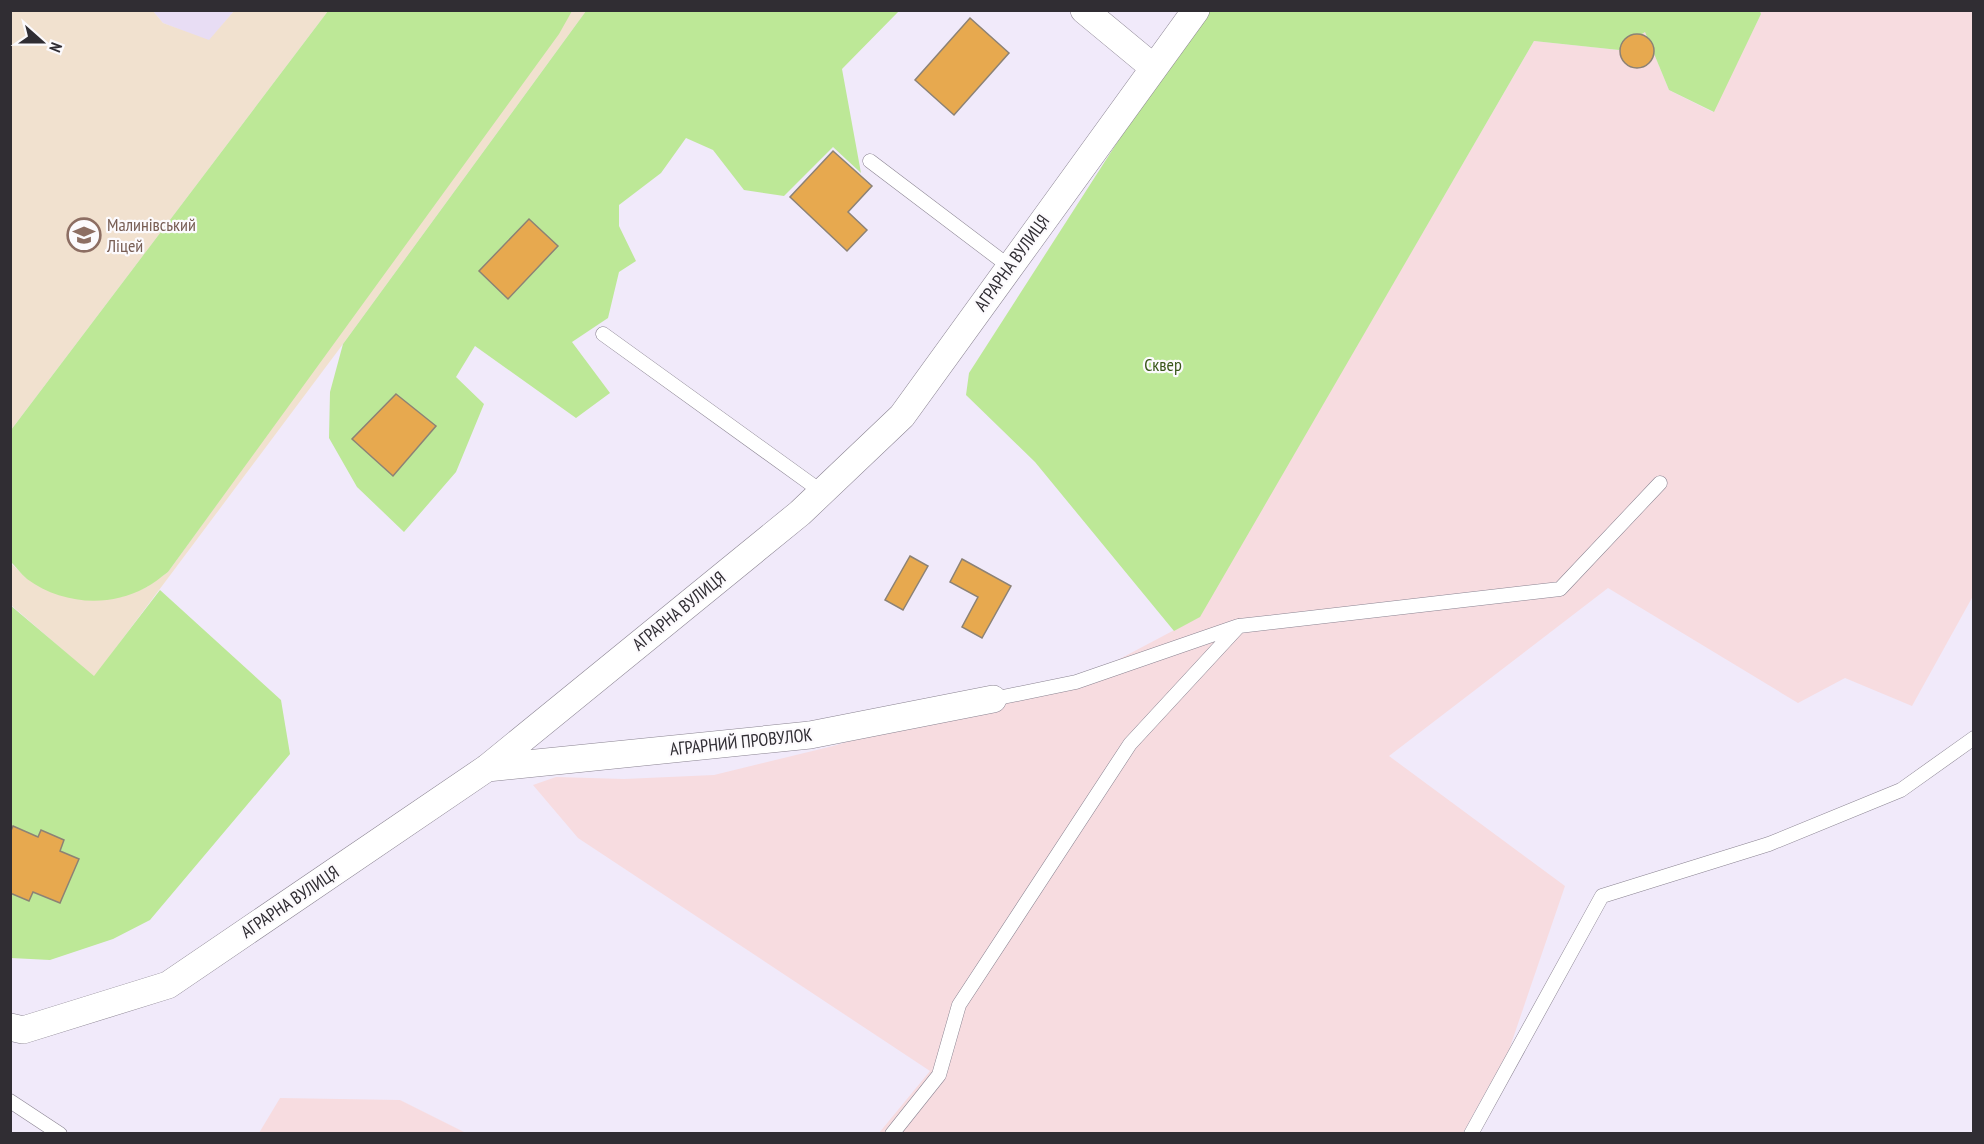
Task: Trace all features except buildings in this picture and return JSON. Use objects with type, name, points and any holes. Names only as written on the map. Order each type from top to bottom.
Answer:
[{"type":"street","points":[[1084,10],[1154,68]]},
{"type":"street","name":"АГРАРНА ВУЛИЦЯ","points":[[10,1027],[23,1030],[168,985],[487,768],[800,513],[902,416],[1196,10]]},
{"type":"street","name":"АГРАРНИЙ ПРОВУЛОК","points":[[487,768],[810,735],[993,699]]},
{"type":"lane","points":[[870,161],[1010,267]]},
{"type":"lane","points":[[603,334],[822,492]]},
{"type":"lane","points":[[993,699],[1076,682],[1239,626],[1560,589],[1660,483]]},
{"type":"lane","points":[[892,1134],[939,1075],[959,1005],[1130,744],[1239,626]]},
{"type":"lane","points":[[1471,1134],[1602,896],[1769,844],[1901,790],[1974,738]]},
{"type":"lane","points":[[10,1101],[60,1134]]},
{"type":"shaded area","name":"Малинівський Ліцей","points":[[11,11],[153,11],[163,23],[209,40],[234,11],[328,11],[11,430]]},
{"type":"shaded area","points":[[153,11],[234,11],[209,41],[163,23]]},
{"type":"shaded area","points":[[572,11],[586,11],[343,344],[94,677],[11,605],[10,562],[26,578],[121,597],[145,588],[168,572]]},
{"type":"shaded area","points":[[1760,11],[1973,11],[1973,596],[1912,706],[1845,678],[1798,703],[1608,588],[1389,756],[1565,886],[1509,1050],[1463,1133],[879,1133],[930,1071],[578,838],[533,785],[556,777],[624,779],[714,775],[833,746],[993,699],[1076,682],[1199,617],[1534,41],[1619,50],[1645,32],[1669,90],[1713,112],[1761,14]]},
{"type":"shaded area","points":[[280,1098],[400,1100],[466,1133],[259,1133]]},
{"type":"green space","points":[[328,11],[572,11],[559,34],[168,572],[148,586],[131,594],[100,601],[70,598],[40,587],[27,579],[11,562],[11,430]]},
{"type":"green space","points":[[586,11],[899,11],[842,69],[861,173],[833,147],[784,196],[744,190],[713,150],[686,138],[661,173],[619,205],[619,226],[636,261],[619,272],[608,318],[572,342],[610,393],[576,418],[475,346],[456,377],[484,404],[456,472],[404,532],[357,487],[329,438],[330,392],[343,344]]},
{"type":"green space","name":"Сквер","points":[[1208,11],[1760,11],[1761,14],[1714,112],[1669,90],[1645,32],[1619,50],[1534,41],[1200,617],[1174,631],[1035,462],[966,395],[969,373],[1156,82]]},
{"type":"green space","points":[[160,590],[281,700],[290,754],[150,920],[113,939],[50,960],[11,958],[10,605],[94,676]]},
{"type":"place","name":"Малинівський Ліцей","points":[[84,235]]}]
